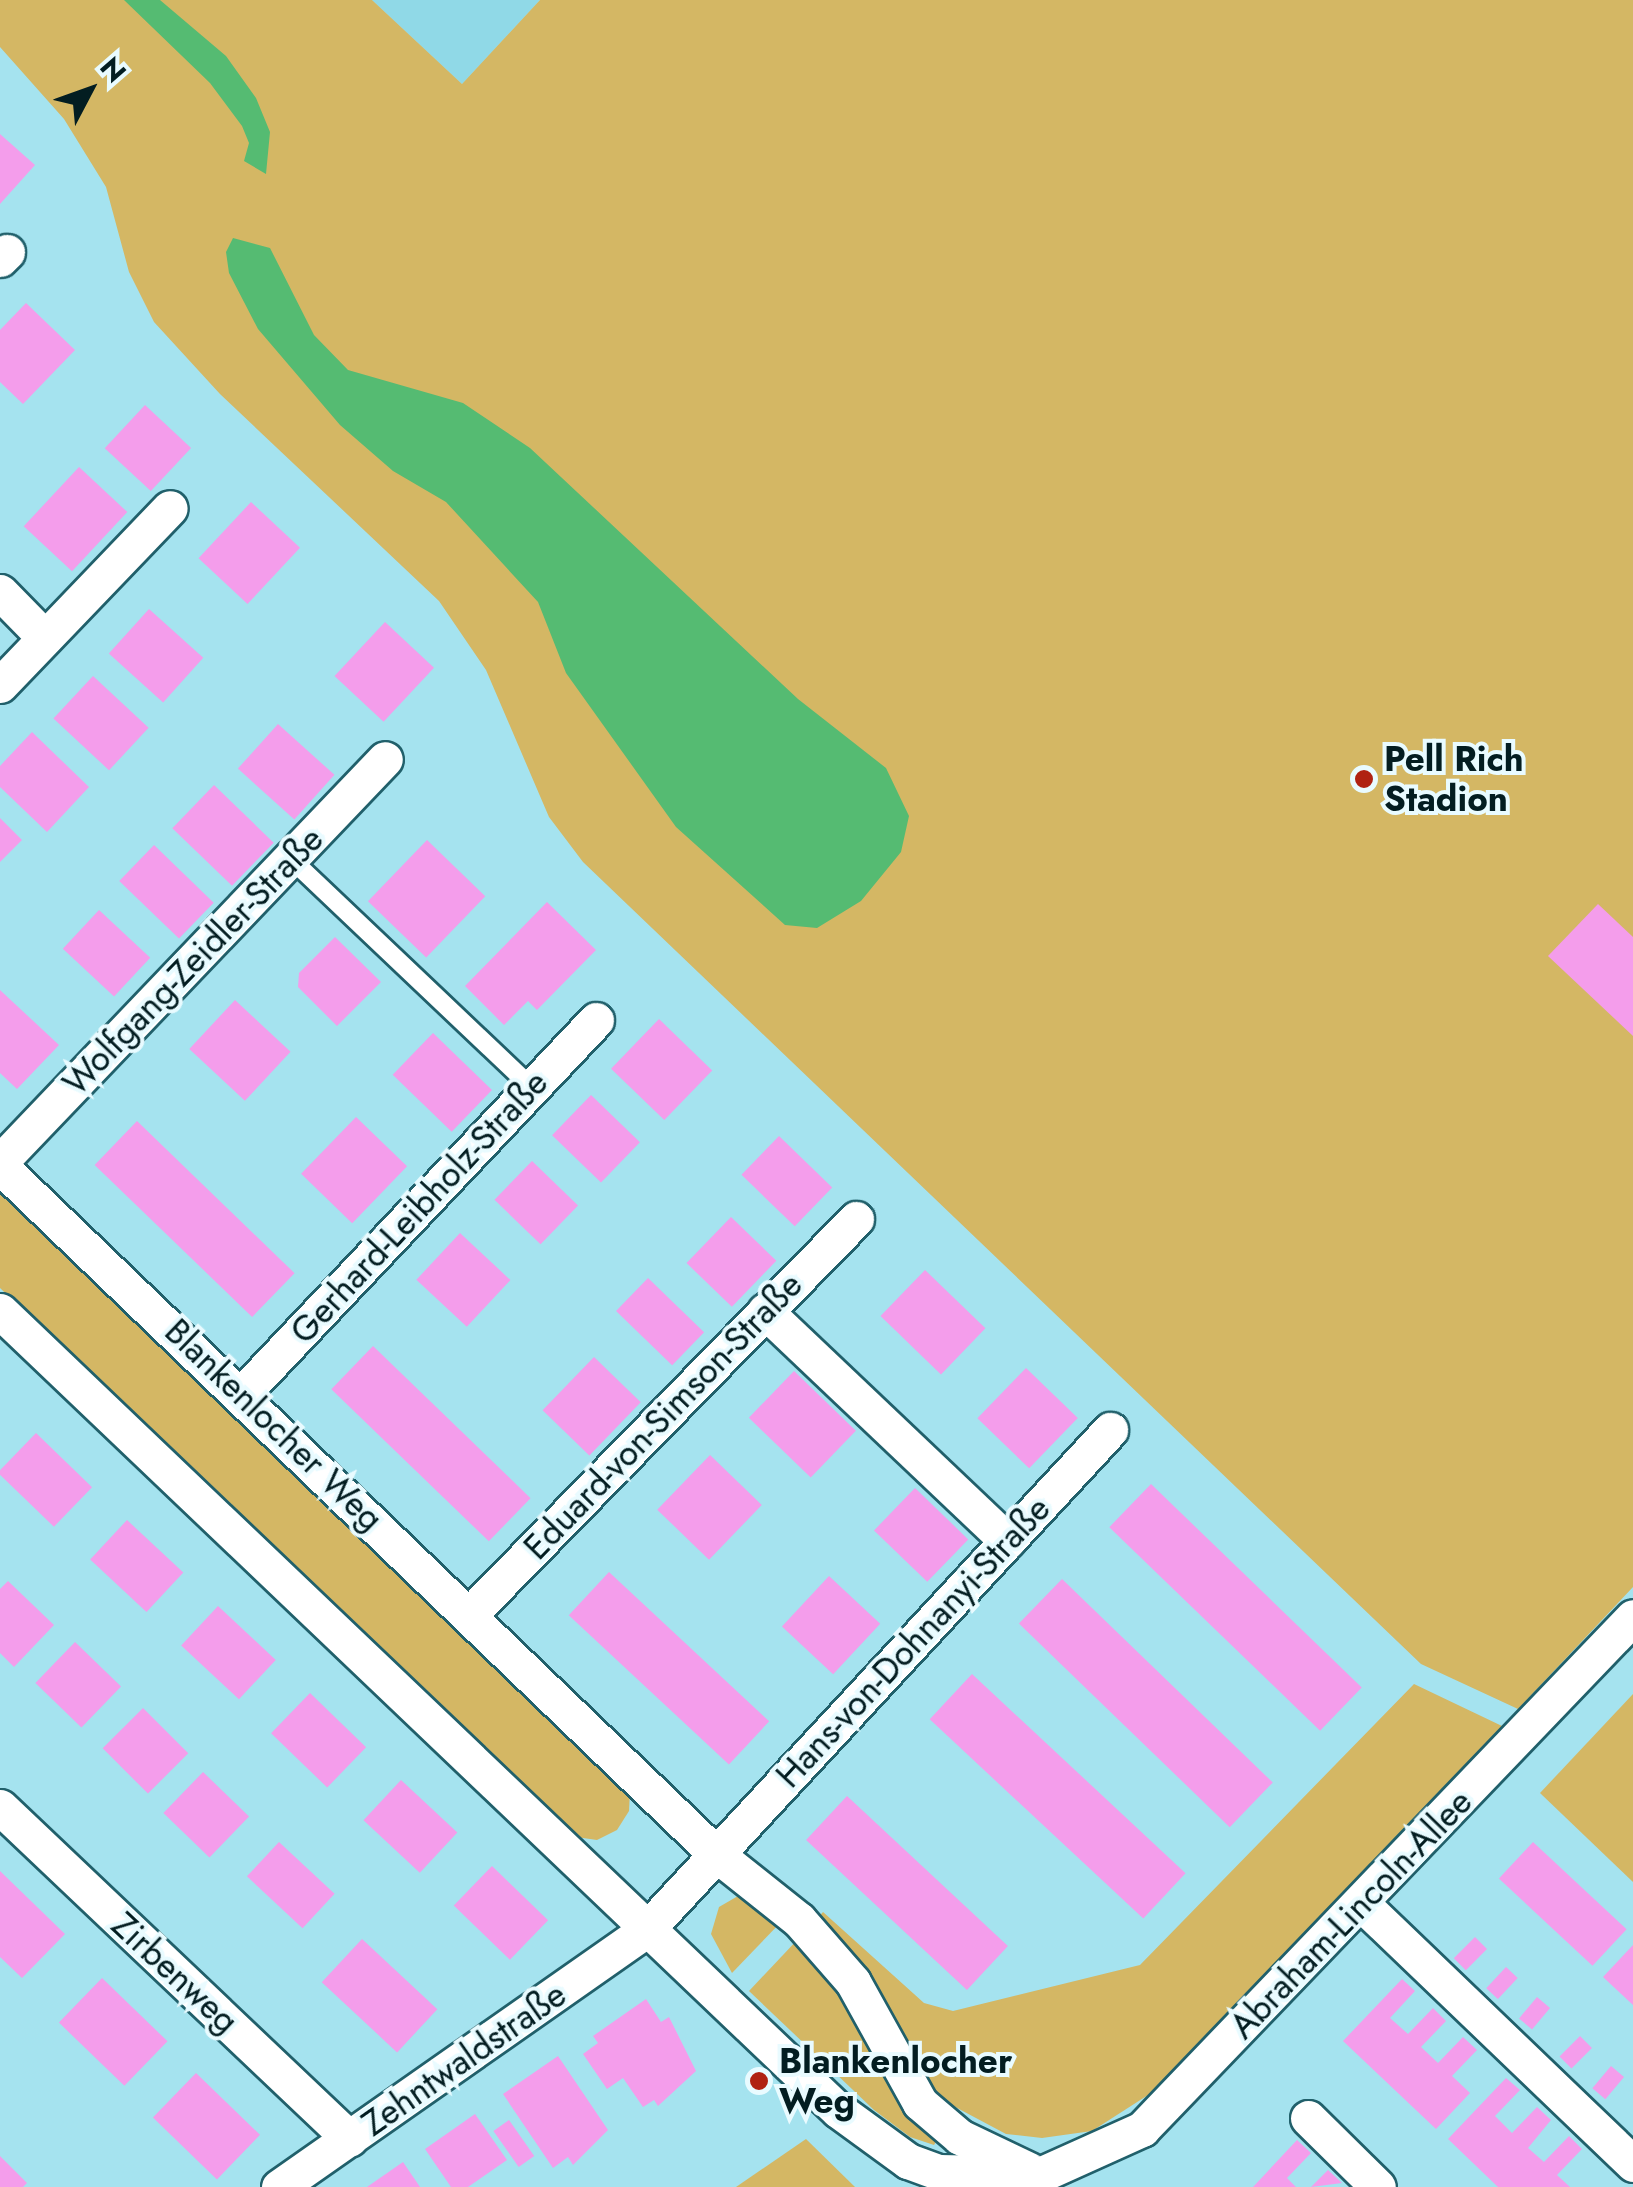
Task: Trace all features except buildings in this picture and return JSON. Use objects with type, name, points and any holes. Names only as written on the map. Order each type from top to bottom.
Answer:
[{"type":"street","points":[[0,685],[170,508]]},
{"type":"street","points":[[0,592],[46,638]]},
{"type":"street","name":"Wolfgang-Zeidler-Straße","points":[[0,1164],[385,760]]},
{"type":"street","name":"Gerhard-Leibholz-Straße","points":[[242,1394],[596,1020]]},
{"type":"street","name":"Blankenlocher Weg","points":[[0,1164],[471,1613],[716,1854],[825,1948],[853,1982],[920,2104],[1006,2164],[1042,2174]]},
{"type":"street","name":"Eduard-von-Simson-Straße","points":[[471,1613],[856,1219]]},
{"type":"street","points":[[0,1311],[838,2110],[908,2161],[985,2178],[1042,2174]]},
{"type":"street","points":[[766,1311],[1007,1540]]},
{"type":"street","name":"Hans-von-Dohnanyi-Straße","points":[[716,1854],[1110,1430]]},
{"type":"street","name":"Abraham-Lincoln-Allee","points":[[1042,2174],[1142,2129],[1633,1618]]},
{"type":"street","name":"Zirbenweg","points":[[0,1807],[350,2139]]},
{"type":"street","points":[[647,1928],[716,1854]]},
{"type":"street","points":[[1361,1903],[1633,2165],[1613,2187]]},
{"type":"street","name":"Zehntwaldstraße","points":[[279,2187],[647,1928]]},
{"type":"street","points":[[1308,2118],[1378,2187]]},
{"type":"lane","points":[[291,859],[532,1088]]},
{"type":"shaded area","points":[[0,0],[372,0],[462,84],[540,0],[1633,0],[1633,1587],[1518,1709],[1421,1664],[583,862],[549,817],[486,670],[439,601],[220,394],[154,322],[129,272],[106,187],[64,119],[0,47]]},
{"type":"shaded area","points":[[124,0],[160,0],[226,56],[256,98],[270,132],[266,174],[244,161],[249,143],[242,126],[210,83]]},
{"type":"shaded area","points":[[372,0],[540,0],[462,84]]},
{"type":"shaded area","points":[[233,238],[270,248],[314,335],[348,370],[463,403],[530,448],[798,699],[886,768],[909,816],[901,852],[861,901],[817,928],[785,925],[676,827],[566,673],[538,602],[446,502],[393,471],[340,425],[258,329],[229,273],[226,252]]},
{"type":"shaded area","points":[[0,1189],[630,1791],[629,1811],[617,1830],[597,1840],[576,1837],[0,1288]]},
{"type":"shaded area","points":[[1414,1684],[1502,1726],[1159,2088],[1092,2131],[1042,2138],[1006,2134],[944,2101],[926,2084],[816,1920],[823,1912],[924,2003],[953,2011],[1140,1965]]},
{"type":"shaded area","points":[[1633,1694],[1633,1882],[1540,1793]]},
{"type":"shaded area","points":[[738,1896],[782,1921],[732,1973],[711,1934],[719,1907]]},
{"type":"shaded area","points":[[799,1938],[828,1971],[939,2137],[934,2145],[910,2137],[874,2110],[749,1991]]},
{"type":"shaded area","points":[[806,2139],[855,2187],[736,2187]]},
{"type":"place","name":"Pell Rich Stadion","points":[[1364,779]]},
{"type":"place","name":"Blankenlocher Weg","points":[[759,2081]]}]
